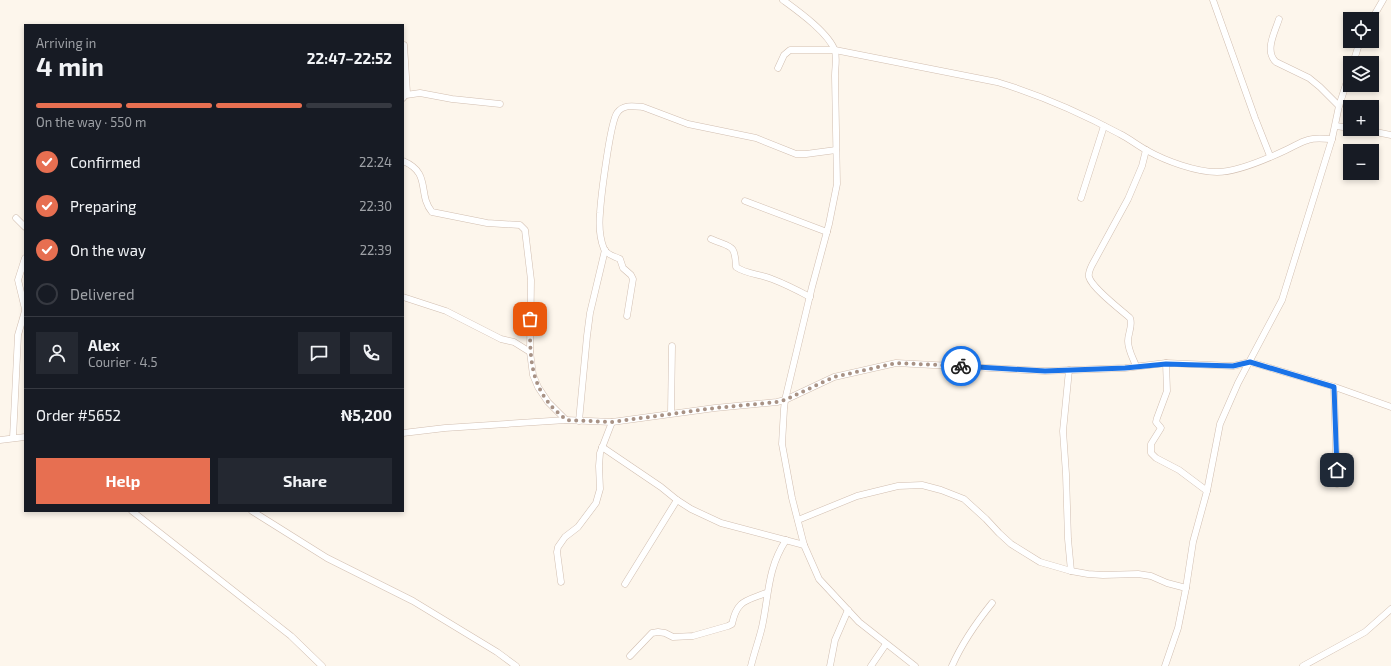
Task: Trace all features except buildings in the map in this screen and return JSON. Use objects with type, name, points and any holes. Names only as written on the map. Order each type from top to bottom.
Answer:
[{"type":"street","points":[[783,0],[817,27],[834,50],[836,60],[837,184],[827,232],[785,400],[782,444],[787,472],[804,545],[819,579],[860,622],[915,666]]},
{"type":"street","points":[[1213,0],[1252,111],[1270,156]]},
{"type":"street","points":[[1376,12],[1383,0]]},
{"type":"street","points":[[1279,19],[1271,44],[1271,55],[1273,59],[1276,62],[1309,78],[1339,106]]},
{"type":"street","points":[[404,45],[407,93],[404,96]]},
{"type":"street","points":[[778,68],[784,55],[790,50],[834,50],[997,82],[1021,89],[1049,100],[1121,134],[1146,150],[1170,162],[1196,169],[1217,172],[1232,170],[1264,160],[1308,140],[1318,138],[1332,140]]},
{"type":"street","points":[[1165,666],[1178,628],[1193,542],[1207,490],[1220,424],[1238,383],[1282,300],[1332,140],[1344,92]]},
{"type":"street","points":[[404,96],[420,93],[500,104]]},
{"type":"street","points":[[579,421],[590,313],[605,250],[600,228],[602,190],[613,125],[617,113],[623,107],[643,107],[688,124],[756,138],[796,154],[836,150]]},
{"type":"street","points":[[1081,198],[1104,126]]},
{"type":"street","points":[[1336,126],[1343,127]]},
{"type":"street","points":[[1379,133],[1391,135]]},
{"type":"street","points":[[1136,366],[1128,344],[1132,324],[1130,318],[1101,292],[1091,281],[1089,276],[1092,265],[1128,199],[1142,166],[1146,150]]},
{"type":"street","points":[[404,161],[412,165],[418,172],[423,184],[427,207],[432,212],[487,223],[520,225],[525,230],[531,280],[530,352],[534,375],[538,387],[548,402],[566,420]]},
{"type":"street","points":[[745,201],[827,232]]},
{"type":"street","points":[[16,218],[24,225]]},
{"type":"street","points":[[711,240],[731,247],[735,252],[736,267],[742,271],[771,278],[810,297]]},
{"type":"street","points":[[605,250],[608,254],[620,259],[623,268],[631,275],[633,279],[627,316]]},
{"type":"street","points":[[24,261],[18,280],[24,306]]},
{"type":"street","points":[[404,297],[446,311],[501,339],[514,342],[530,352]]},
{"type":"street","points":[[13,438],[18,335],[24,314]]},
{"type":"street","points":[[671,413],[672,346]]},
{"type":"street","points":[[404,433],[445,428],[566,420],[612,422],[671,413],[785,400],[834,377],[896,363],[1045,371],[1118,368],[1166,364],[1233,366],[1250,362],[1334,387],[1391,407]]},
{"type":"street","points":[[1166,364],[1167,391],[1156,422],[1161,428],[1151,444],[1151,453],[1156,458],[1179,470],[1207,490]]},
{"type":"street","points":[[1069,370],[1063,431],[1071,571]]},
{"type":"street","points":[[1334,387],[1337,484]]},
{"type":"street","points":[[561,582],[557,552],[558,547],[565,537],[578,527],[596,503],[600,489],[600,453],[610,431],[612,422]]},
{"type":"street","points":[[0,440],[24,437]]},
{"type":"street","points":[[602,447],[661,486],[691,510],[721,523],[804,545]]},
{"type":"street","points":[[798,520],[857,496],[898,486],[922,485],[941,490],[964,499],[1017,549],[1040,562],[1071,571],[1103,576],[1138,574],[1151,576],[1167,583],[1186,588]]},
{"type":"street","points":[[625,584],[677,500]]},
{"type":"street","points":[[133,512],[291,636],[322,666]]},
{"type":"street","points":[[254,512],[327,558],[413,601],[497,652],[516,666]]},
{"type":"street","points":[[751,666],[762,627],[766,593],[773,567],[786,540]]},
{"type":"street","points":[[630,656],[652,633],[665,633],[673,637],[693,636],[728,626],[732,624],[734,614],[742,603],[766,593]]},
{"type":"street","points":[[952,666],[961,646],[979,618],[992,603]]},
{"type":"street","points":[[1303,666],[1365,632],[1391,609]]},
{"type":"street","points":[[830,666],[835,640],[848,610]]},
{"type":"street","points":[[871,666],[886,644]]},
{"type":"way so far","points":[[530,319],[530,352],[534,375],[538,387],[548,402],[566,420],[612,422],[671,413],[777,402],[785,400],[834,377],[896,363],[961,366]]},
{"type":"route","points":[[961,366],[1045,371],[1092,370],[1166,364],[1233,366],[1250,362],[1334,387],[1337,470]]}]
